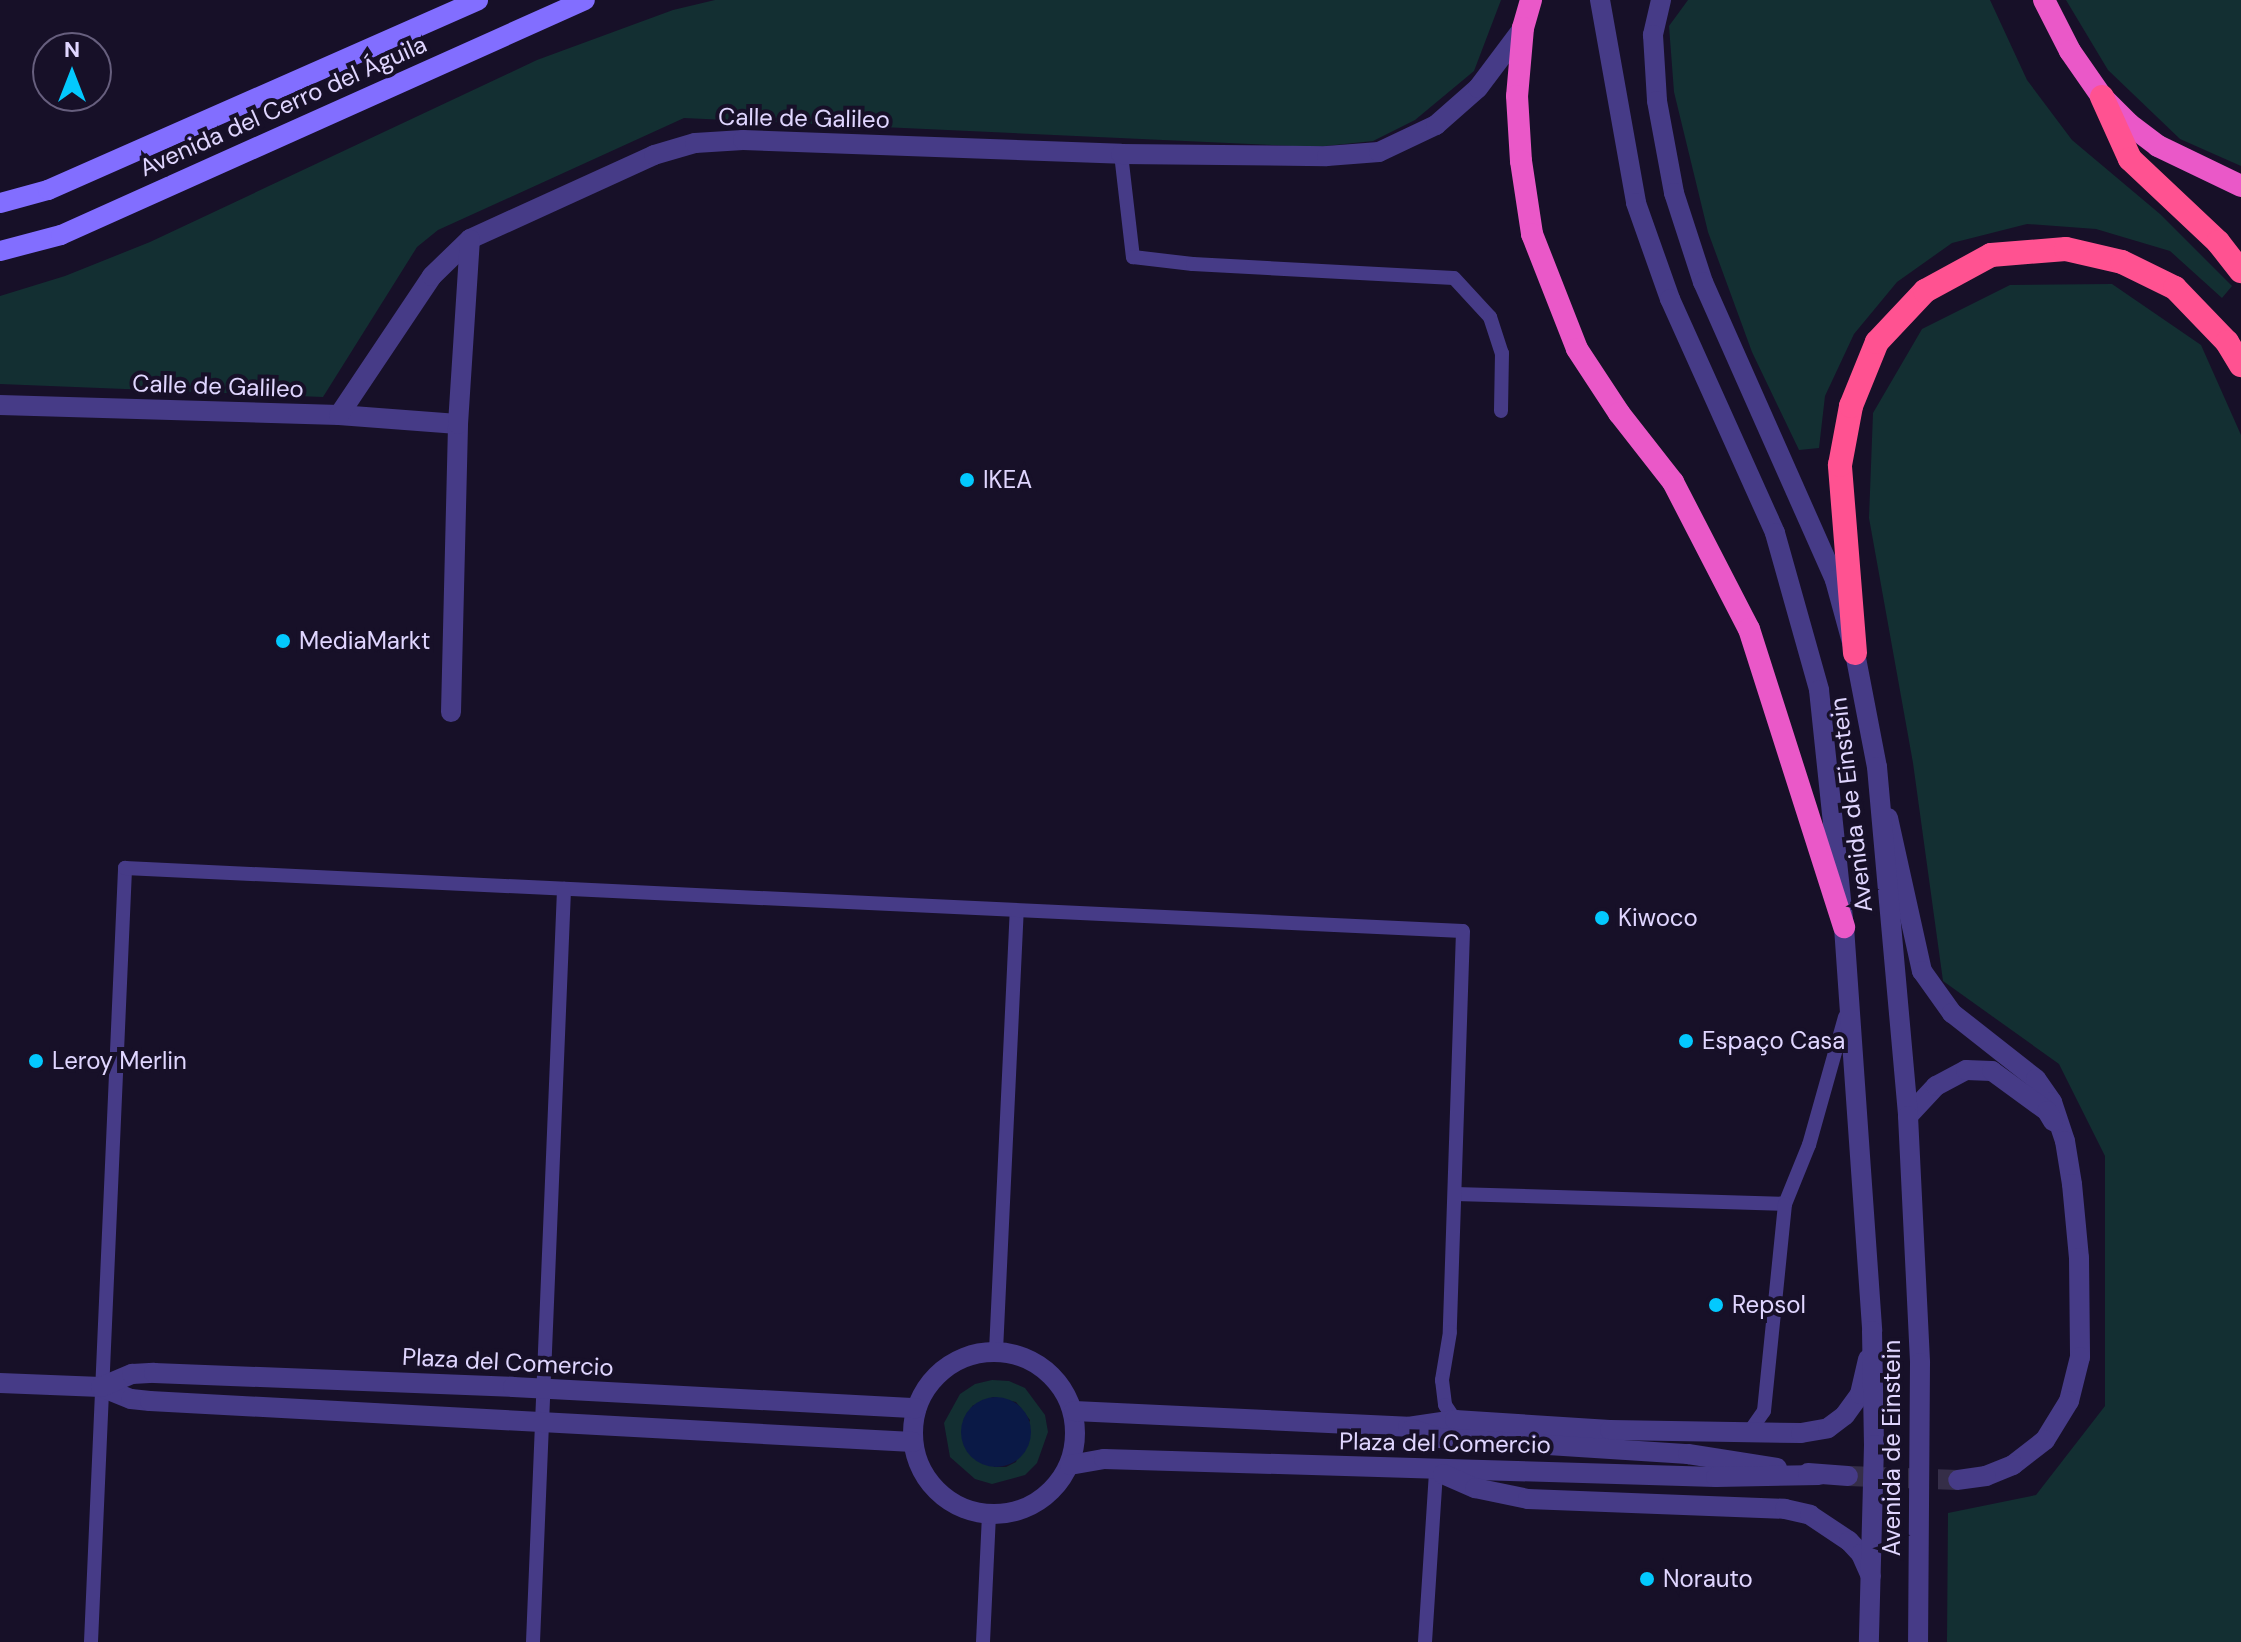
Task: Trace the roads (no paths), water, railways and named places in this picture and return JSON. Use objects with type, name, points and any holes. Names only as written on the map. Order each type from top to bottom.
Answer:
[{"type":"highway","points":[[1531,0],[1523,28],[1517,96],[1521,161],[1532,234],[1552,293],[1577,349],[1619,413],[1673,482],[1749,629],[1844,927]]},
{"type":"highway","points":[[2044,0],[2070,51],[2102,97],[2130,159],[2218,242],[2241,271]]},
{"type":"highway","points":[[2102,97],[2158,146],[2241,186]]},
{"type":"highway","points":[[1855,653],[1840,465],[1848,421],[1877,342],[1925,291],[1991,255],[2066,249],[2122,262],[2175,288],[2227,342],[2241,365]]},
{"type":"main road","name":"Avenida del Cerro del Águila","points":[[0,203],[48,190],[478,0]]},
{"type":"main road","name":"Avenida del Cerro del Águila","points":[[0,251],[61,235],[585,0]]},
{"type":"street","name":"Avenida de Einstein","points":[[1600,0],[1636,203],[1670,299],[1775,533],[1801,616],[1819,690],[1829,761],[1844,927],[1872,1331],[1874,1445],[1869,1642]]},
{"type":"street","name":"Avenida de Einstein","points":[[1661,0],[1653,35],[1657,101],[1674,193],[1703,282],[1835,580],[1855,653],[1877,767],[1908,1116],[1920,1363],[1918,1642]]},
{"type":"street","name":"Calle de Galileo","points":[[0,405],[339,415],[432,276],[470,239],[654,155],[695,143],[743,140],[1121,154],[1327,156],[1379,152],[1436,125],[1478,88],[1523,28]]},
{"type":"street","points":[[451,712],[458,424],[470,239]]},
{"type":"street","points":[[339,415],[458,424]]},
{"type":"street","points":[[1877,767],[1922,971],[1952,1013],[2036,1079],[2052,1102],[2065,1141],[2079,1258],[2080,1357],[2069,1401],[2045,1440],[2013,1465],[1986,1476],[1958,1480]]},
{"type":"street","points":[[1908,1116],[1936,1086],[1966,1070],[1992,1071],[2047,1111],[2065,1141]]},
{"type":"street","name":"Plaza del Comercio","points":[[1074,1411],[1408,1427],[1455,1420],[1610,1430],[1801,1433],[1828,1428],[1845,1415],[1860,1394],[1872,1331]]},
{"type":"street","points":[[996,1351],[1022,1356],[1045,1368],[1063,1387],[1074,1411],[1077,1438],[1070,1465],[1057,1486],[1038,1503],[1014,1513],[989,1515],[962,1508],[938,1492],[921,1469],[913,1442],[916,1408],[928,1385],[946,1366],[970,1355],[996,1351]]},
{"type":"street","name":"Plaza del Comercio","points":[[101,1387],[132,1374],[154,1373],[544,1388],[916,1408]]},
{"type":"street","name":"Plaza del Comercio","points":[[0,1383],[101,1387],[131,1399],[150,1401],[913,1442]]},
{"type":"street","points":[[1408,1427],[1439,1438],[1688,1454],[1819,1475],[1848,1476]]},
{"type":"street","name":"Plaza del Comercio","points":[[1070,1465],[1104,1459],[1436,1471],[1497,1469],[1716,1477],[1819,1475]]},
{"type":"street","points":[[1436,1471],[1475,1488],[1528,1499],[1785,1509],[1810,1515],[1849,1541],[1861,1554],[1871,1576]]},
{"type":"lane","points":[[1121,154],[1133,257],[1193,264],[1454,278],[1490,317],[1502,353],[1501,411]]},
{"type":"lane","points":[[91,1642],[125,868],[1463,931],[1450,1332],[1442,1380],[1445,1405],[1455,1420]]},
{"type":"lane","points":[[533,1642],[564,889]]},
{"type":"lane","points":[[996,1351],[1017,910]]},
{"type":"lane","points":[[1750,1431],[1764,1411],[1785,1204],[1809,1145],[1849,1001]]},
{"type":"lane","points":[[1455,1194],[1785,1204]]},
{"type":"lane","points":[[1425,1642],[1436,1471]]},
{"type":"lane","points":[[983,1642],[989,1515]]},
{"type":"water","points":[[1003,1397],[1025,1412],[1031,1432],[1029,1446],[1021,1457],[1010,1465],[989,1467],[971,1457],[963,1446],[961,1425],[971,1407],[982,1399]]},
{"type":"tunnel","points":[[1848,1476],[1958,1480]]},
{"type":"place","name":"IKEA","points":[[967,480]]},
{"type":"place","name":"MediaMarkt","points":[[283,641]]},
{"type":"place","name":"Kiwoco","points":[[1602,918]]},
{"type":"place","name":"Espaço Casa","points":[[1686,1041]]},
{"type":"place","name":"Leroy Merlin","points":[[36,1061]]},
{"type":"place","name":"Repsol","points":[[1716,1305]]},
{"type":"place","name":"Norauto","points":[[1647,1579]]}]
